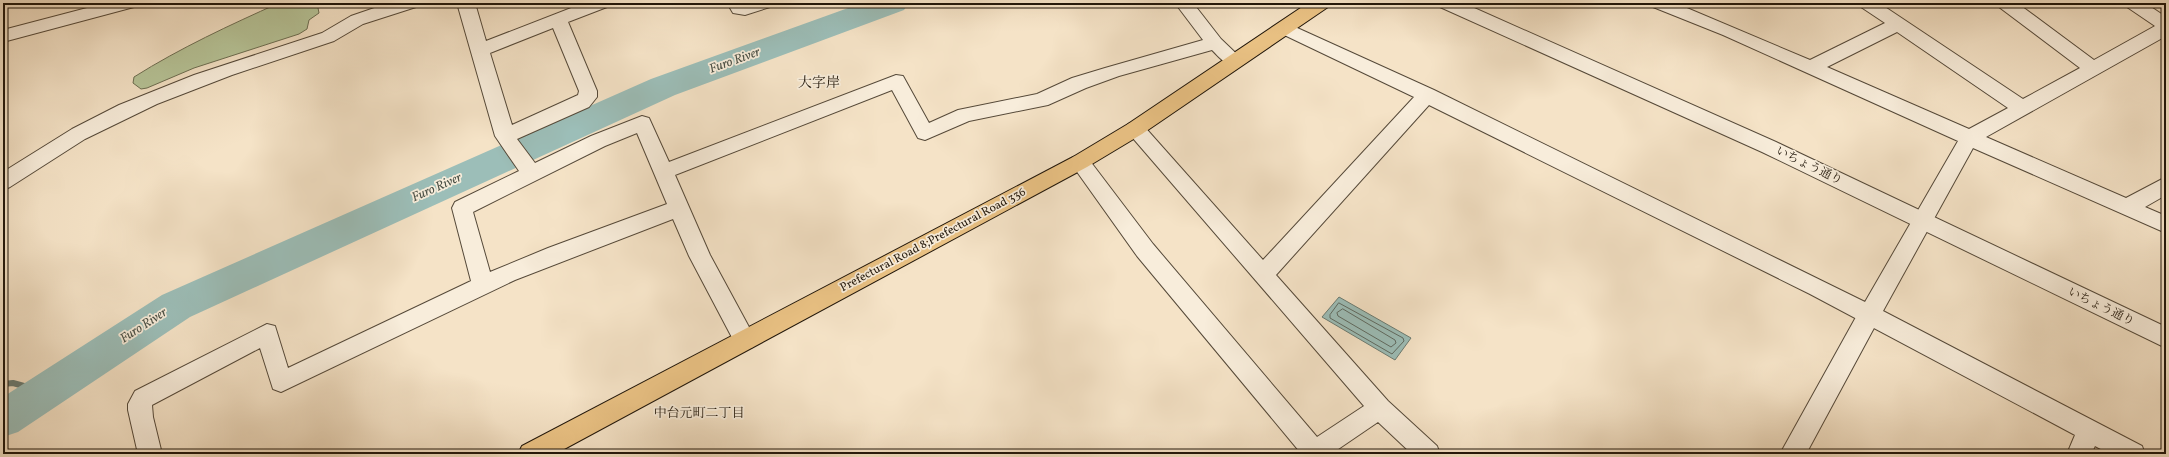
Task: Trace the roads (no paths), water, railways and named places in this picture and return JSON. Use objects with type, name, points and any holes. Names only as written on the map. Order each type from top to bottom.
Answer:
[{"type":"main road","name":"Prefectural Road 8;Prefectural Road 336","points":[[531,454],[1080,162],[1134,129],[1321,3]]},
{"type":"street","points":[[3,36],[128,3]]},
{"type":"street","points":[[3,182],[39,158],[125,110],[210,76],[328,37],[340,28],[366,15],[410,3]]},
{"type":"street","points":[[466,3],[508,140],[531,173]]},
{"type":"street","points":[[480,50],[598,3]]},
{"type":"street","points":[[736,3],[739,9],[745,9],[764,3]]},
{"type":"street","points":[[1184,3],[1215,43],[1235,61]]},
{"type":"street","name":"いちょう通り","points":[[1447,3],[1769,147],[2166,338]]},
{"type":"street","points":[[1659,3],[1729,31],[2166,224]]},
{"type":"street","points":[[1867,3],[2022,108]]},
{"type":"street","points":[[2005,3],[2094,69]]},
{"type":"street","points":[[1793,454],[1969,138],[2094,69],[2166,27],[2133,3]]},
{"type":"street","points":[[508,140],[582,102],[587,96],[588,91],[558,20]]},
{"type":"street","points":[[1811,68],[1898,24]]},
{"type":"street","points":[[1284,28],[1592,174],[1870,315],[2133,454]]},
{"type":"street","points":[[665,171],[896,81],[925,133],[965,115],[1041,100],[1079,83],[1112,72],[1215,43]]},
{"type":"street","points":[[1263,275],[1427,95]]},
{"type":"street","points":[[483,285],[462,208],[598,141],[642,123],[665,171],[700,256],[745,340]]},
{"type":"street","points":[[1134,129],[1380,408],[1428,454]]},
{"type":"street","points":[[1080,162],[1145,250],[1313,453],[1380,408]]},
{"type":"street","points":[[2128,208],[2166,185]]},
{"type":"street","points":[[150,454],[150,444],[138,410],[139,404],[143,398],[266,333],[281,382],[349,351],[483,285],[562,251],[680,208]]},
{"type":"street","points":[[2079,454],[2089,430]]},
{"type":"water","points":[[1339,297],[1411,338],[1395,360],[1322,317]]},
{"type":"waterway","name":"Furo River","points":[[3,419],[176,306],[663,87],[893,3]]},
{"type":"waterway","points":[[3,384],[13,383],[42,391]]},
{"type":"district","name":"大字岸","points":[[819,83]]},
{"type":"district","name":"中台元町二丁目","points":[[699,414]]}]
